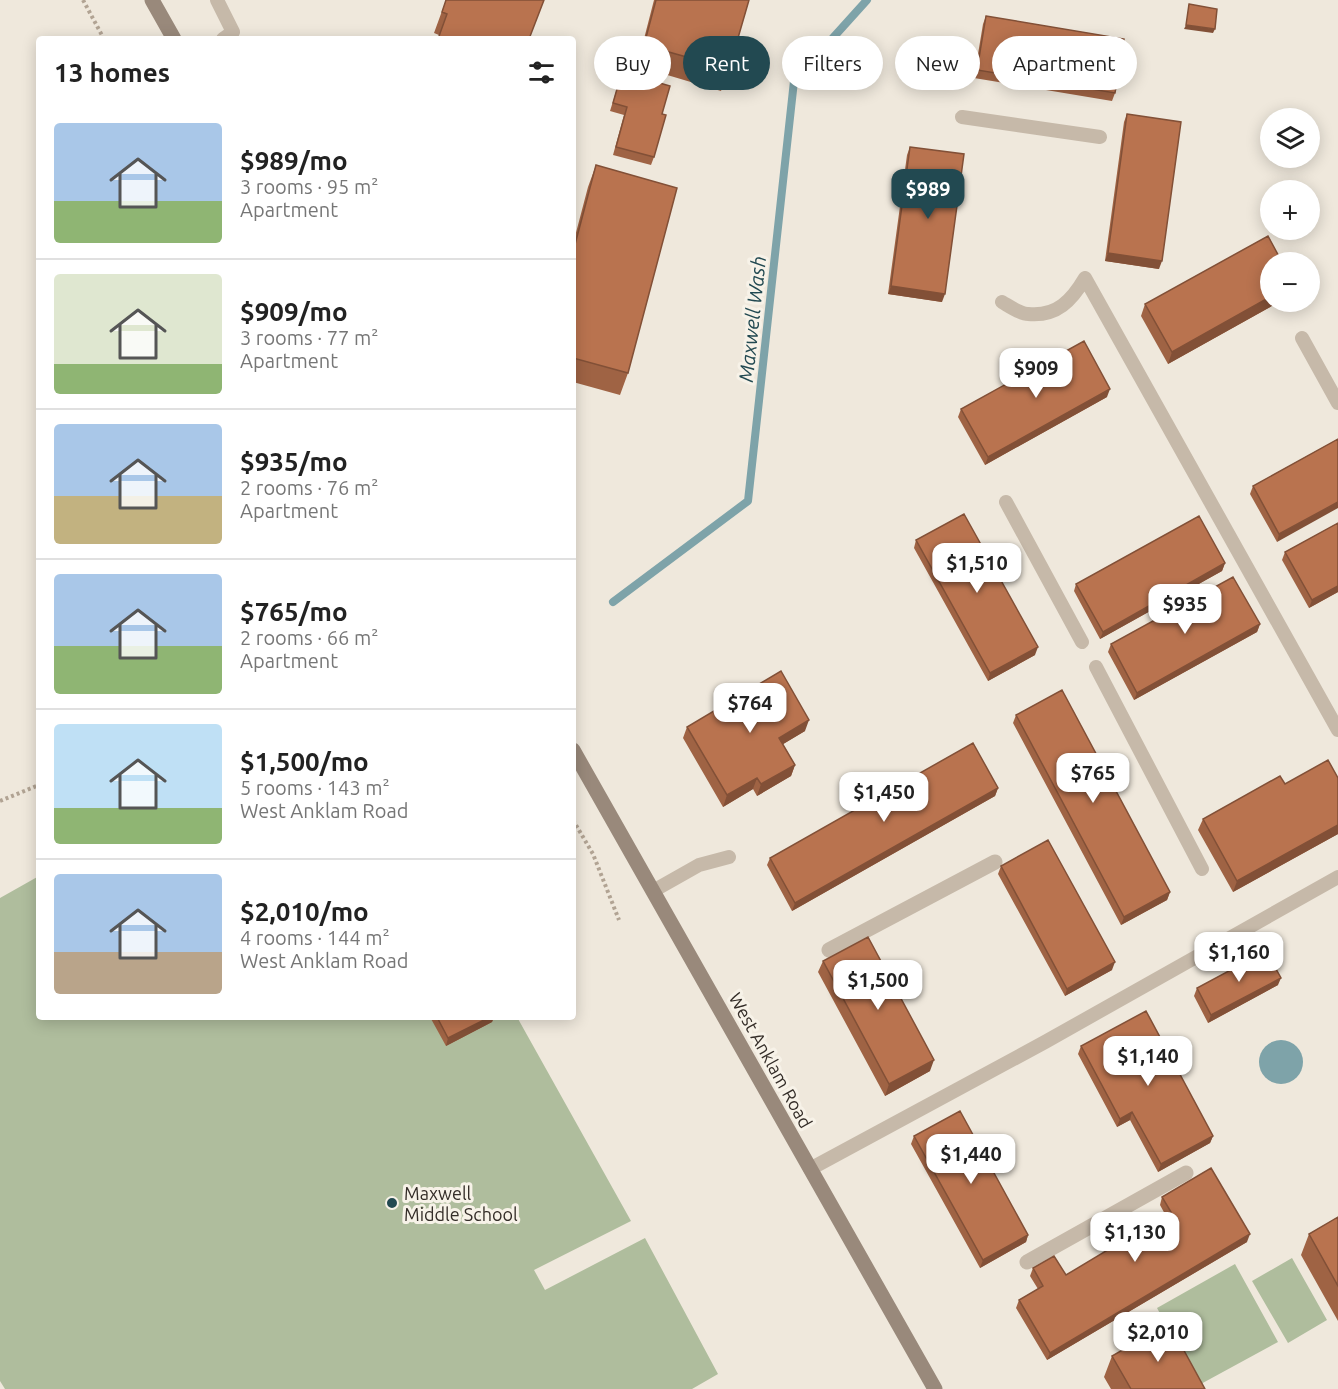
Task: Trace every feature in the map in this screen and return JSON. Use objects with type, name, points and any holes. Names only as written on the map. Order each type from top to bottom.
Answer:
[{"type":"main road","points":[[152,0],[172,36]]},
{"type":"main road","name":"West Anklam Road","points":[[576,755],[935,1389]]},
{"type":"street","points":[[829,950],[995,861]]},
{"type":"street","points":[[1027,1262],[1186,1173]]},
{"type":"lane","points":[[217,0],[233,32],[227,36]]},
{"type":"lane","points":[[962,117],[1100,137]]},
{"type":"lane","points":[[1002,302],[1027,315],[1053,311],[1072,300],[1085,278],[1338,730]]},
{"type":"lane","points":[[1302,338],[1338,403]]},
{"type":"lane","points":[[1006,502],[1082,642]]},
{"type":"lane","points":[[1096,668],[1202,869]]},
{"type":"lane","points":[[653,891],[699,865],[729,857]]},
{"type":"lane","points":[[810,1168],[1045,1042],[1338,877]]},
{"type":"path","points":[[83,0],[102,36]]},
{"type":"path","points":[[0,801],[36,786]]},
{"type":"path","points":[[576,825],[593,854],[619,920]]},
{"type":"green space","name":"Maxwell Middle School","points":[[36,878],[36,1020],[519,1020],[631,1221],[534,1270],[545,1290],[645,1238],[718,1374],[692,1389],[5,1389],[0,1381],[0,898]]},
{"type":"green space","points":[[1292,1258],[1327,1320],[1288,1343],[1252,1281]]},
{"type":"green space","points":[[1235,1264],[1278,1342],[1199,1385],[1157,1308]]},
{"type":"water","points":[[1281,1040],[1296,1047],[1303,1062],[1296,1077],[1281,1084],[1266,1077],[1259,1062],[1266,1047]]},
{"type":"building","points":[[446,0],[544,0],[530,36],[439,36],[447,14],[442,12]]},
{"type":"building","points":[[656,0],[749,0],[739,36],[683,36],[683,56],[671,53],[671,36],[646,36]]},
{"type":"building","points":[[1189,4],[1217,9],[1215,29],[1186,25]]},
{"type":"building","points":[[986,16],[1106,36],[992,36],[992,72],[980,70],[980,52]]},
{"type":"building","points":[[617,90],[669,90],[662,114],[666,115],[654,157],[616,147],[627,107],[613,103]]},
{"type":"building","points":[[1097,90],[1116,90],[1115,93]]},
{"type":"building","points":[[1127,114],[1181,122],[1162,261],[1108,253]]},
{"type":"building","points":[[910,147],[964,154],[945,294],[891,286]]},
{"type":"building","points":[[596,165],[677,188],[628,373],[576,359],[576,241]]},
{"type":"building","points":[[1261,240],[1270,240],[1277,252],[1260,252],[1260,303],[1172,352],[1145,304]]},
{"type":"building","points":[[1084,341],[1110,389],[988,457],[961,409]]},
{"type":"building","points":[[1338,439],[1338,502],[1279,534],[1253,486]]},
{"type":"building","points":[[964,514],[1038,647],[990,673],[916,540]]},
{"type":"building","points":[[1199,516],[1225,563],[1103,632],[1076,584]]},
{"type":"building","points":[[1338,523],[1338,586],[1312,600],[1285,552]]},
{"type":"building","points":[[1233,577],[1260,624],[1137,693],[1111,644]]},
{"type":"building","points":[[781,671],[809,720],[779,738],[795,765],[761,784],[757,778],[727,795],[687,727]]},
{"type":"building","points":[[1062,690],[1170,892],[1124,917],[1016,715]]},
{"type":"building","points":[[973,743],[998,788],[795,903],[770,858]]},
{"type":"building","points":[[1328,760],[1338,778],[1338,825],[1237,881],[1203,819],[1280,776],[1285,784]]},
{"type":"building","points":[[1048,840],[1115,962],[1067,989],[1001,866]]},
{"type":"building","points":[[868,937],[934,1060],[889,1084],[823,961]]},
{"type":"building","points":[[1266,951],[1281,978],[1211,1015],[1197,988]]},
{"type":"building","points":[[1146,1011],[1213,1136],[1161,1164],[1132,1112],[1120,1119],[1081,1046]]},
{"type":"building","points":[[439,1020],[484,1020],[448,1038]]},
{"type":"building","points":[[960,1111],[1028,1235],[983,1260],[914,1136]]},
{"type":"building","points":[[1211,1168],[1250,1234],[1050,1353],[1019,1300],[1043,1286],[1033,1268],[1054,1256],[1066,1275],[1171,1212],[1162,1197]]},
{"type":"building","points":[[1338,1217],[1338,1286],[1309,1234]]},
{"type":"building","points":[[1169,1323],[1205,1389],[1131,1389],[1112,1356]]},
{"type":"waterway","name":"Maxwell Wash","points":[[613,602],[748,501],[794,81],[867,0]]},
{"type":"place","name":"Maxwell Middle School","points":[[392,1203]]}]
